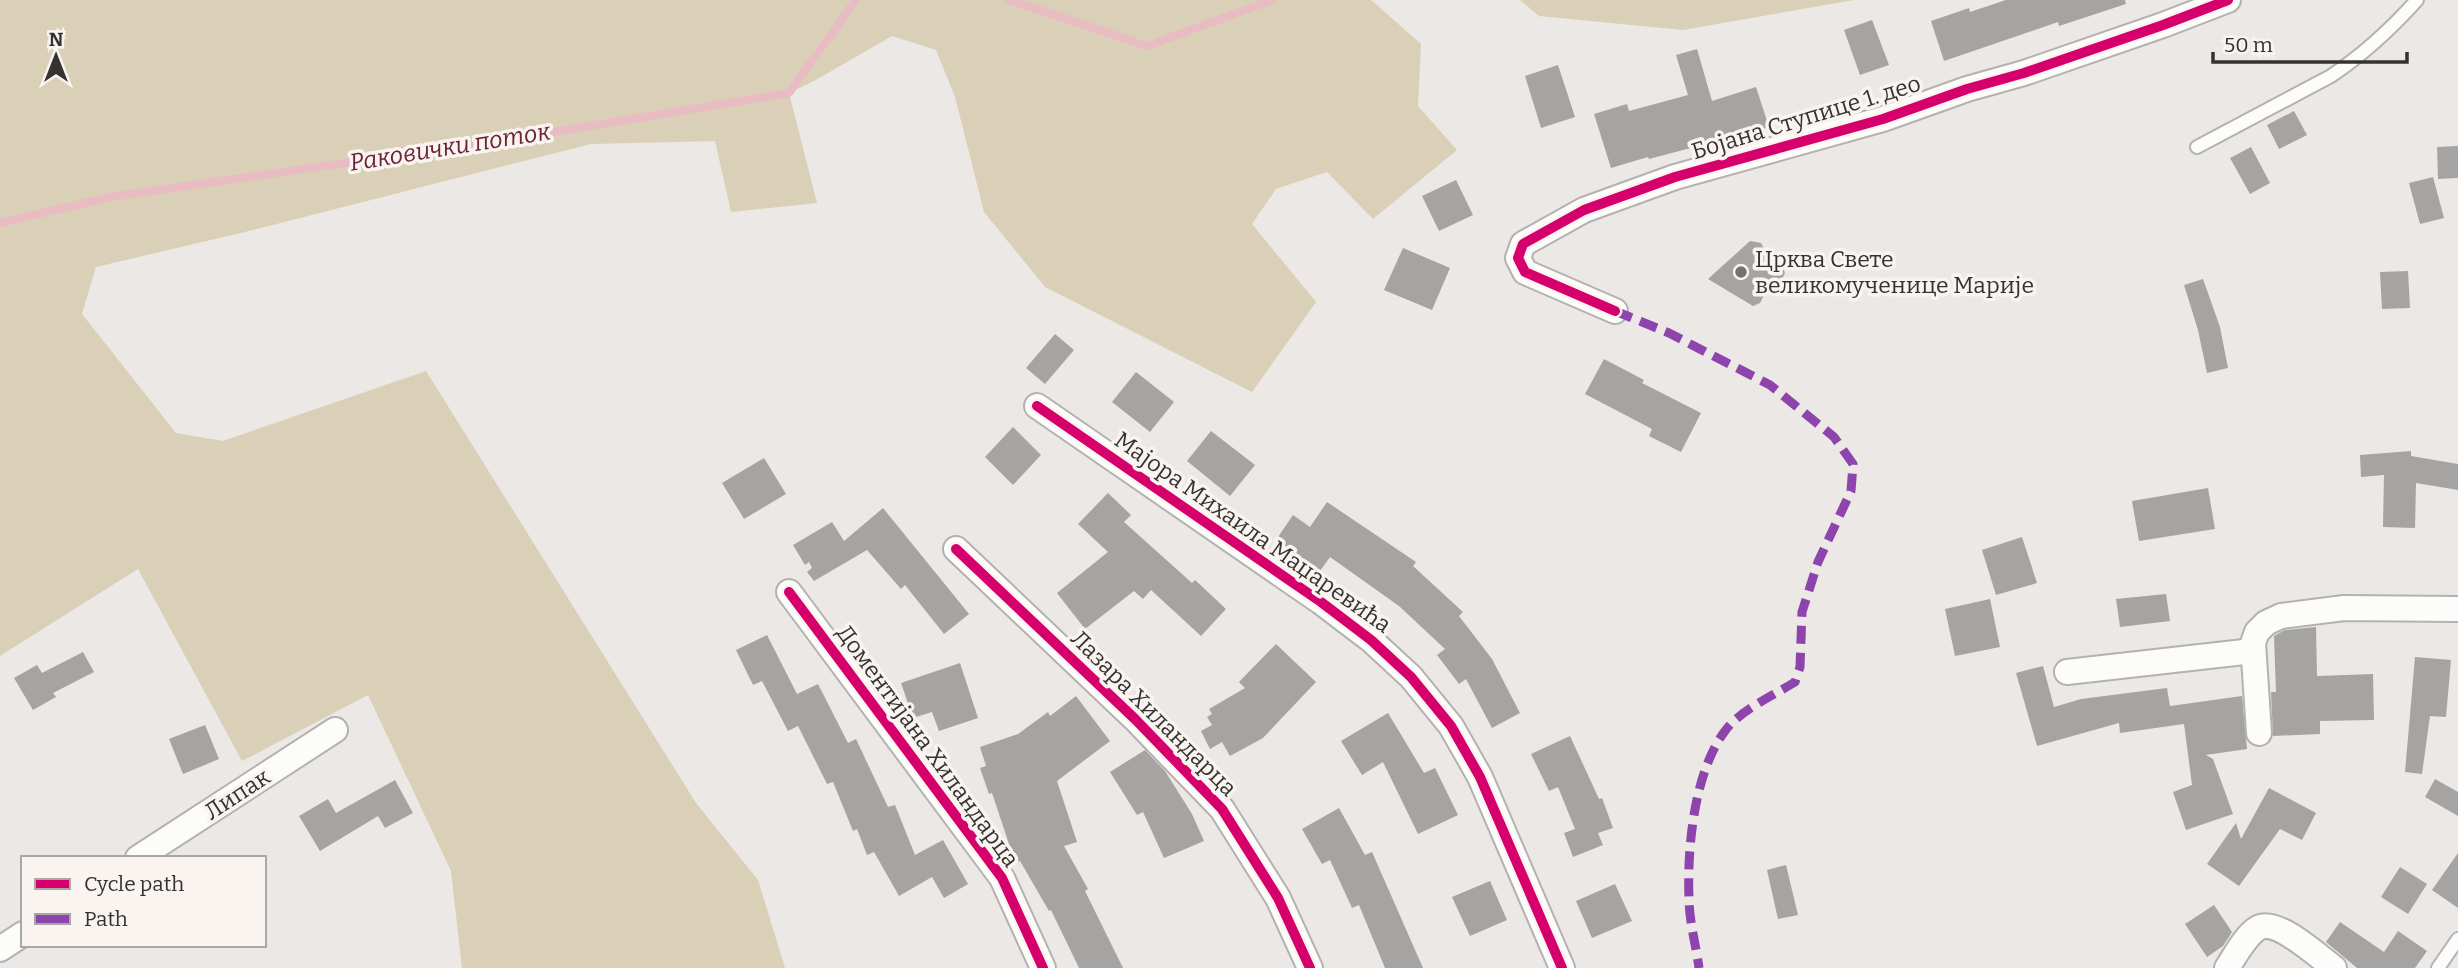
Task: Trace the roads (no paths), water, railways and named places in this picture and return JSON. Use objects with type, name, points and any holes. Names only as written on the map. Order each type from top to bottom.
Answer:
[{"type":"street","name":"Бојана Ступице 1. део","points":[[1615,311],[1525,272],[1518,258],[1523,244],[1584,210],[1675,177],[1883,119],[2163,26],[2228,0]]},
{"type":"street","name":"Мајора Михаила Маџаревића","points":[[1037,406],[1321,602],[1371,640],[1411,677],[1451,726],[1480,777],[1562,968]]},
{"type":"street","name":"Лазара Хиландарца","points":[[956,550],[1135,719],[1222,809],[1278,898],[1310,968]]},
{"type":"street","name":"Доментијана Хиландарца","points":[[789,592],[1002,878],[1043,968]]},
{"type":"street","points":[[2259,733],[2253,651],[2258,632],[2266,624],[2281,616],[2344,608],[2458,609]]},
{"type":"street","points":[[2067,671],[2253,651]]},
{"type":"street","name":"Липак","points":[[141,856],[335,730]]},
{"type":"street","points":[[2227,968],[2255,930],[2266,926],[2281,929],[2334,968]]},
{"type":"street","points":[[0,949],[21,935]]},
{"type":"lane","points":[[2197,148],[2349,64],[2362,55],[2417,0]]},
{"type":"lane","points":[[2438,968],[2458,939]]},
{"type":"waterway","name":"Раковички поток","points":[[0,223],[110,197],[504,140],[789,93],[856,0]]},
{"type":"waterway","name":"Раковички поток","points":[[1009,0],[1147,46],[1272,0]]},
{"type":"place","name":"Црква Свете великомученице Марије","points":[[1741,272]]}]
